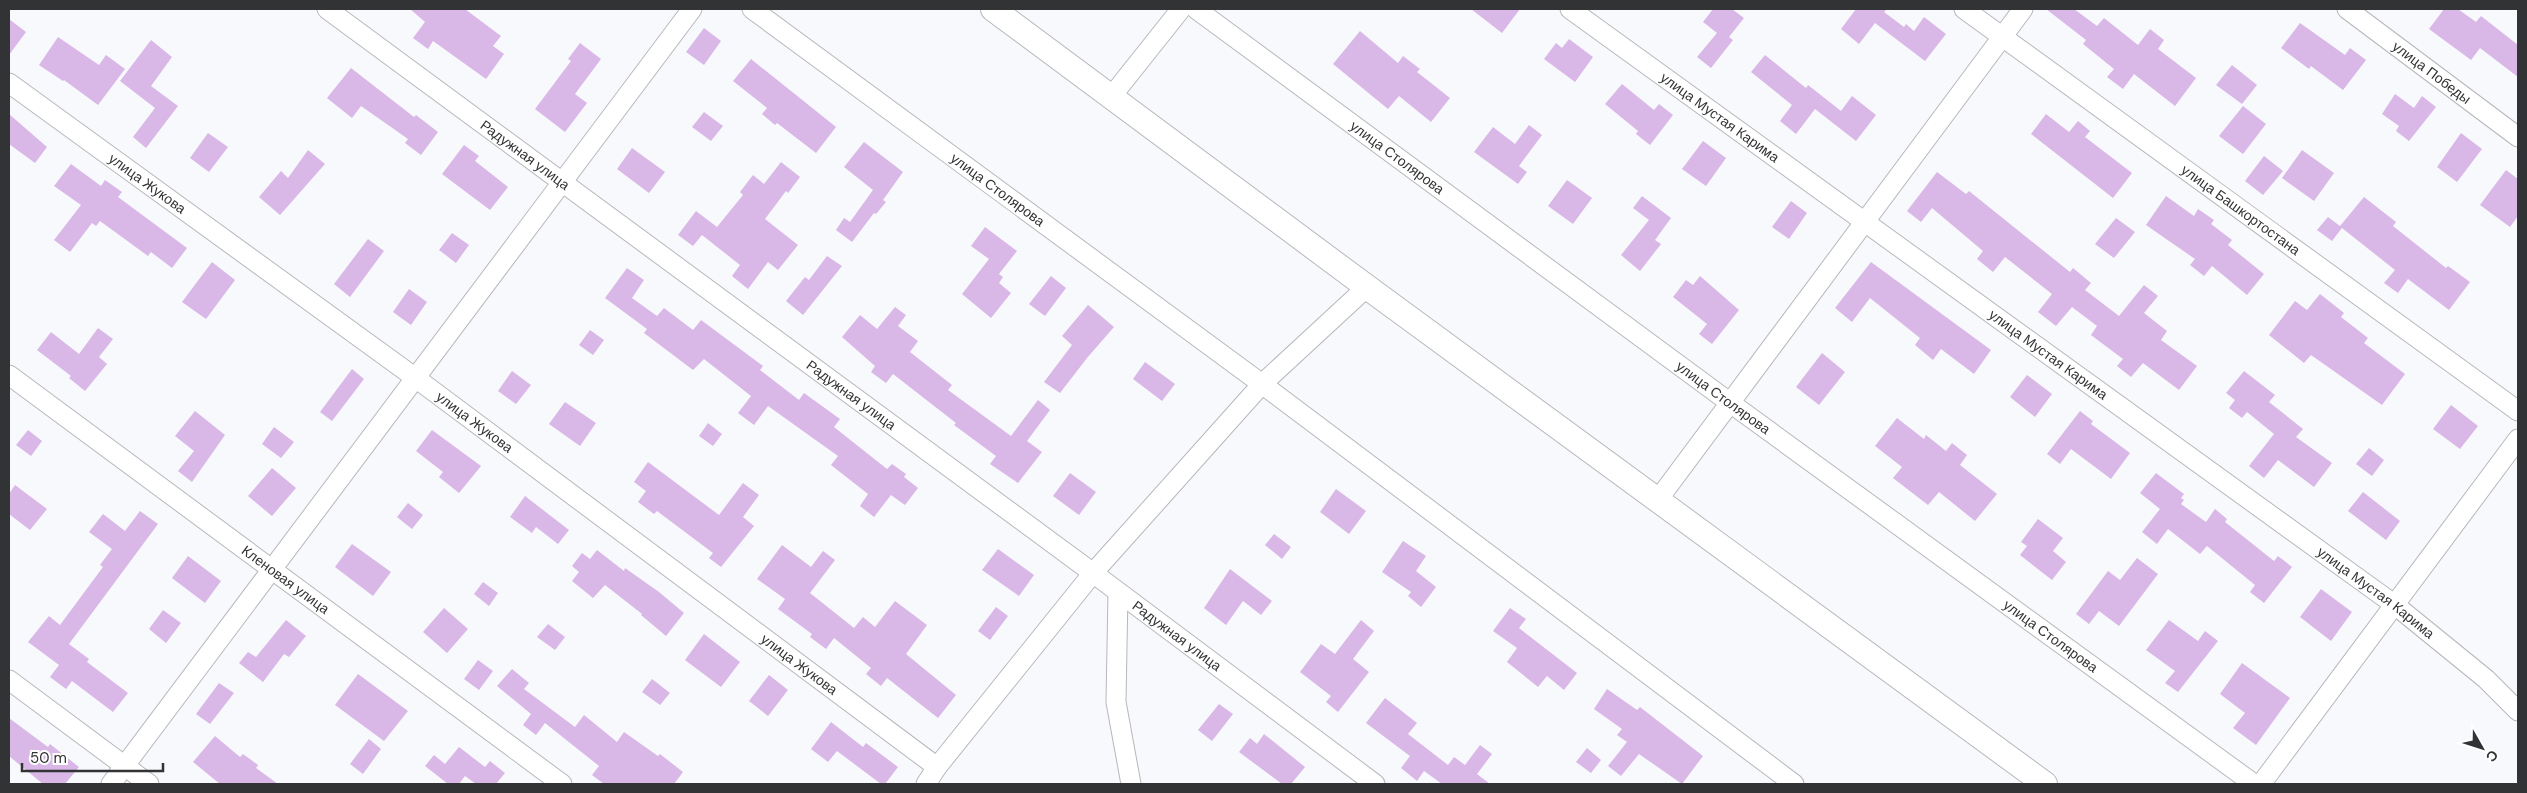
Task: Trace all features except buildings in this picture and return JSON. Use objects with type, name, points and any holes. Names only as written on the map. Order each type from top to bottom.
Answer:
[{"type":"main road","points":[[993,9],[1657,501],[2045,784]]},
{"type":"street","name":"Радужная улица","points":[[327,9],[562,184],[1093,573],[1375,784]]},
{"type":"street","points":[[111,784],[417,379],[692,9]]},
{"type":"street","name":"улица Столярова","points":[[752,9],[1262,384],[1794,784]]},
{"type":"street","points":[[1112,97],[1181,9]]},
{"type":"street","name":"улица Столярова","points":[[1196,9],[1729,402],[2254,784]]},
{"type":"street","name":"улица Мустая Карима","points":[[1570,9],[1866,220],[2396,605],[2486,679],[2518,710]]},
{"type":"street","name":"улица Башкортостана","points":[[1964,9],[2518,411]]},
{"type":"street","points":[[1657,501],[2023,9]]},
{"type":"street","name":"улица Победы","points":[[2347,9],[2518,137]]},
{"type":"street","name":"улица Жукова","points":[[9,83],[417,379],[937,766]]},
{"type":"street","points":[[926,784],[937,766],[1093,573],[1262,384],[1367,287]]},
{"type":"street","name":"Кленовая улица","points":[[9,375],[271,571],[562,784]]},
{"type":"street","points":[[2262,784],[2518,439]]},
{"type":"street","points":[[1118,592],[1116,702],[1132,784]]},
{"type":"street","points":[[9,680],[149,784]]}]
